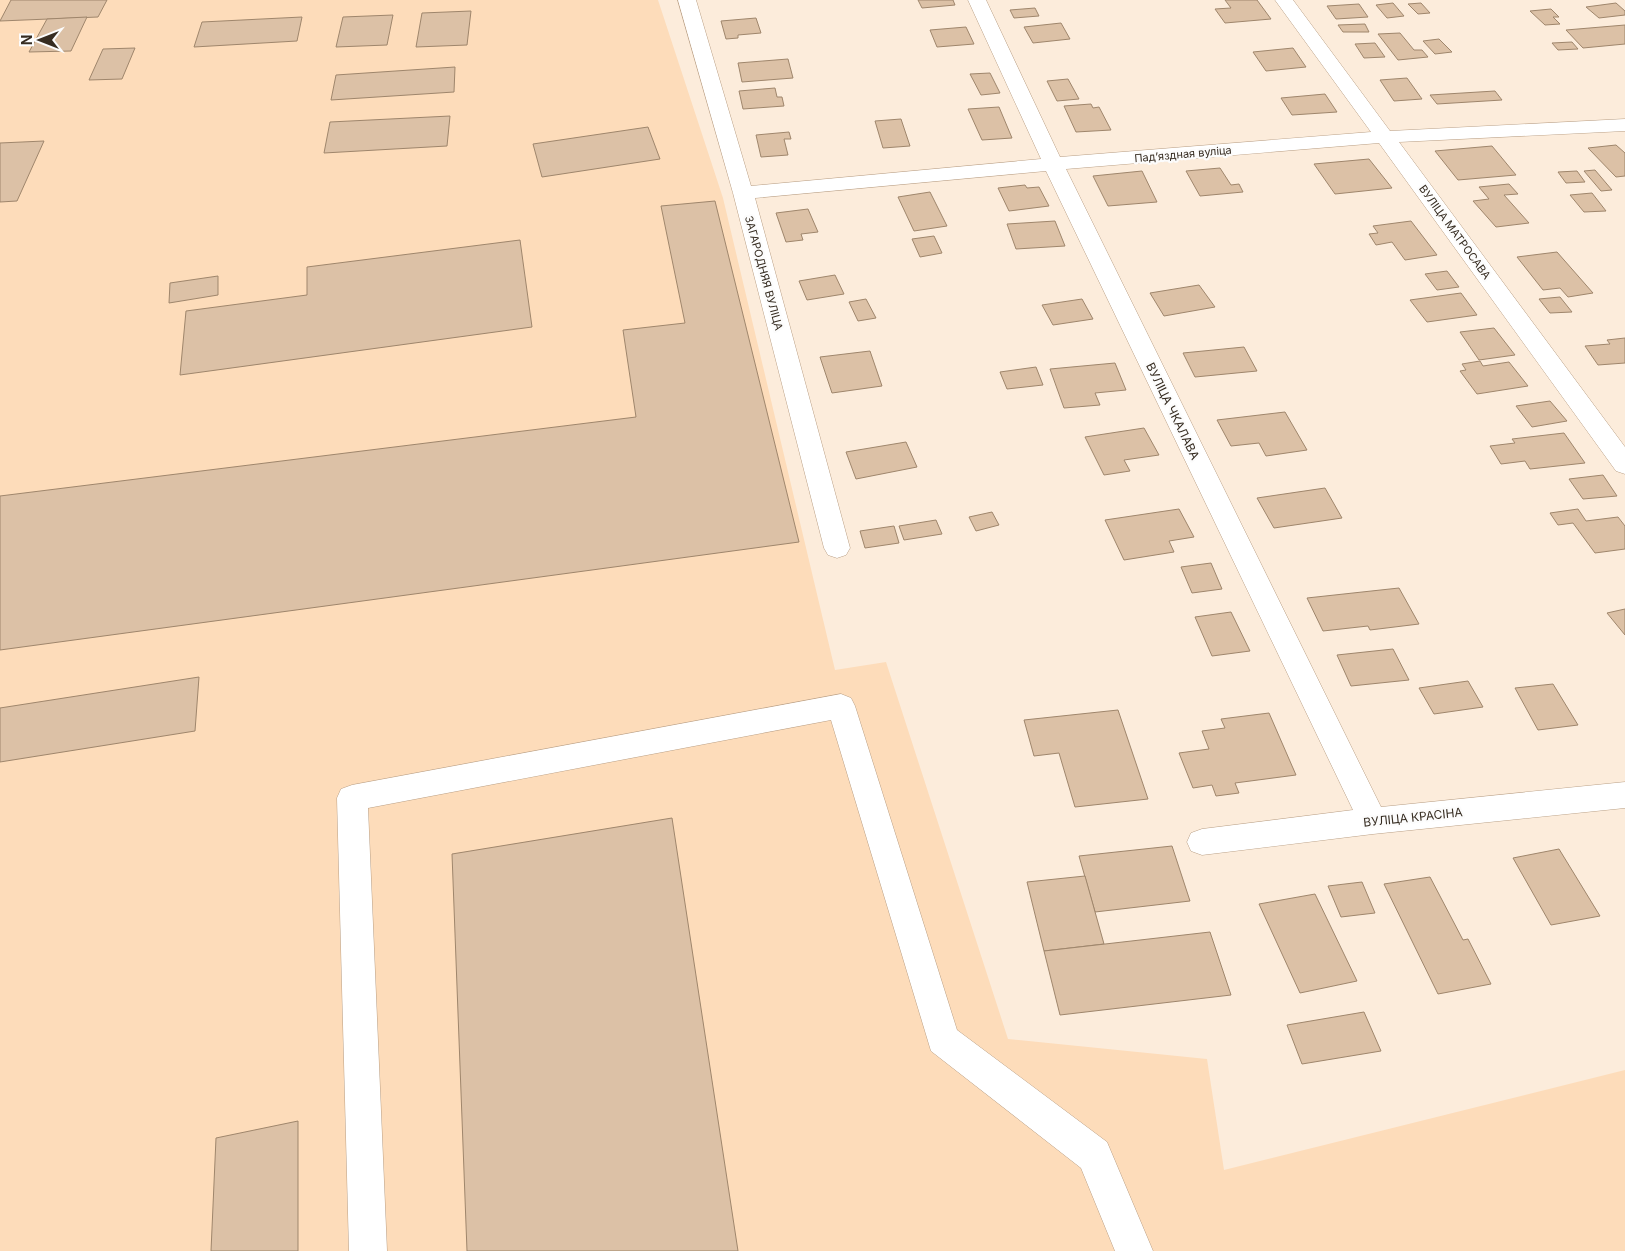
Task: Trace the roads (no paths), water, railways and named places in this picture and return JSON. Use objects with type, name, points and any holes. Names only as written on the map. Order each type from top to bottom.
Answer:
[{"type":"street","name":"ЗАГАРОДНЯЯ ВУЛІЦА","points":[[687,0],[743,193],[837,548]]},
{"type":"street","name":"ВУЛІЦА ЧКАЛАВА","points":[[977,0],[1053,164],[1373,821]]},
{"type":"street","name":"ВУЛІЦА МАТРОСАВА","points":[[1284,0],[1625,465]]},
{"type":"street","name":"Падʼяздная вуліца","points":[[743,193],[1053,164],[1386,137],[1625,124]]},
{"type":"street","points":[[368,1251],[352,798],[841,706],[943,1040],[1094,1155],[1134,1251]]},
{"type":"street","name":"ВУЛІЦА КРАСІНА","points":[[1202,842],[1373,821],[1625,794]]}]
